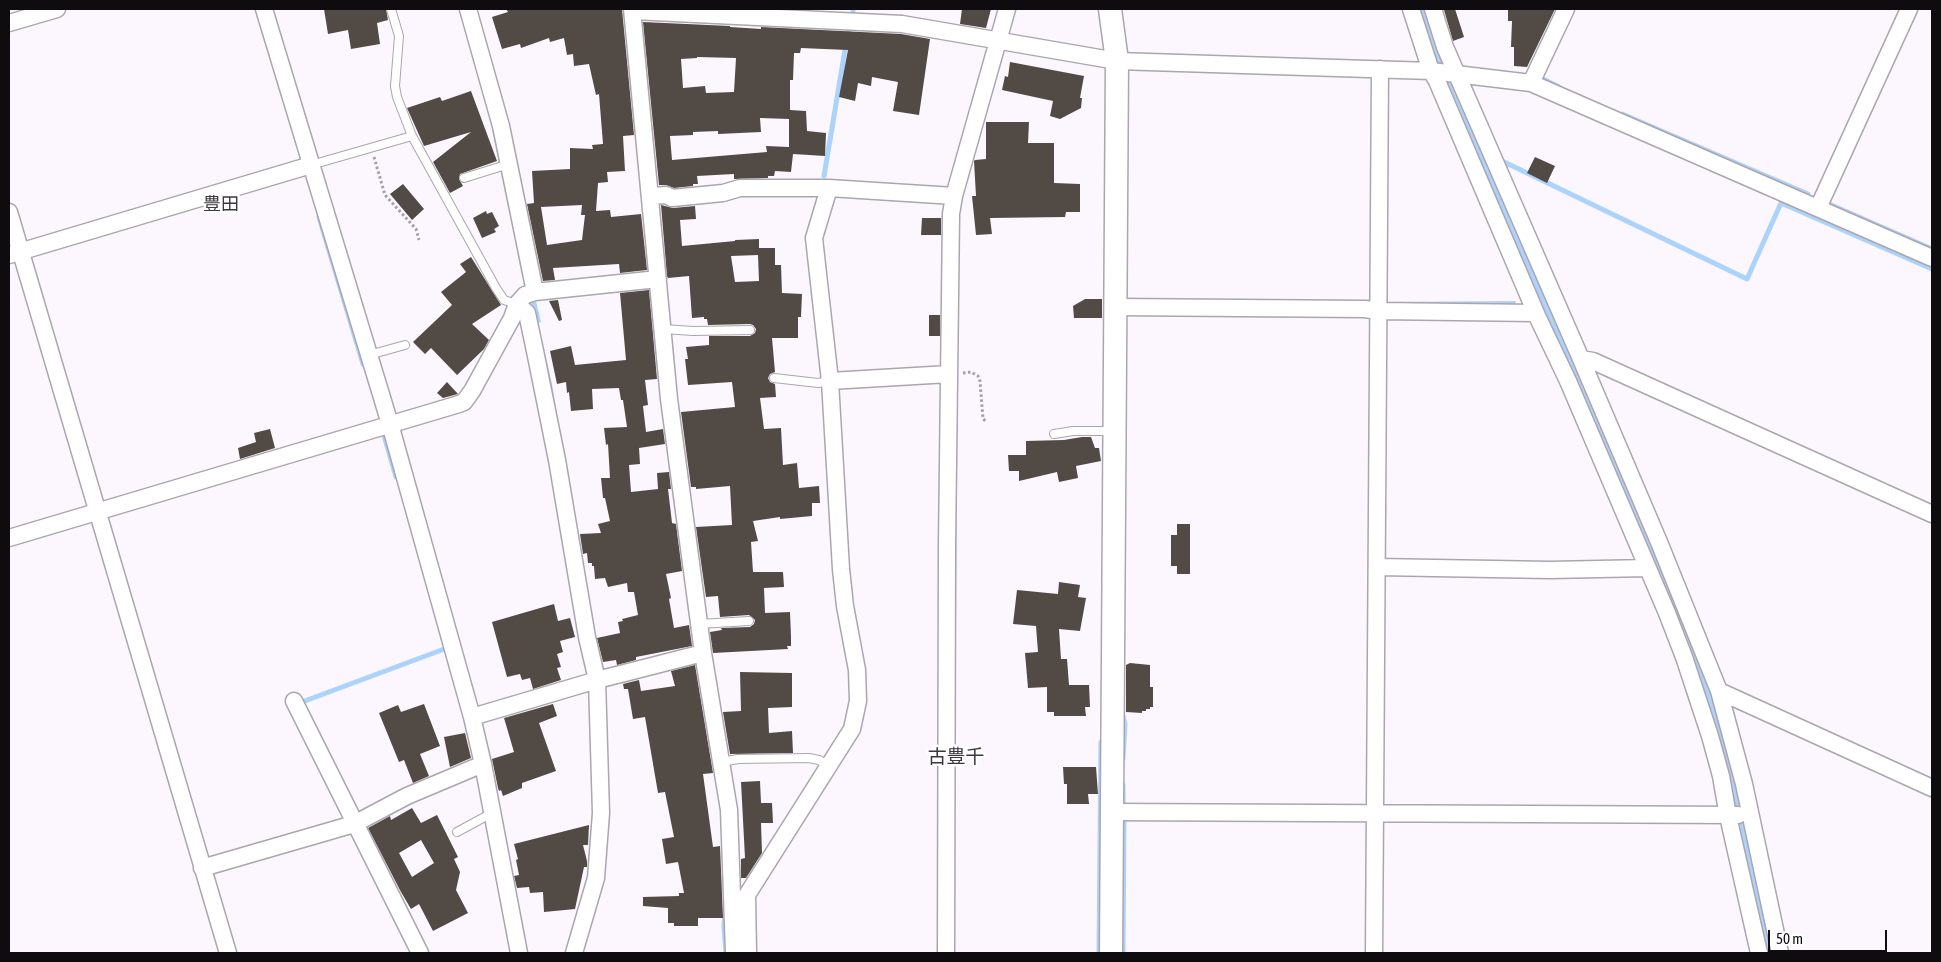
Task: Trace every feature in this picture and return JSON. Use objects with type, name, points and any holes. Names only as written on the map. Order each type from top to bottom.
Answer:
[{"type":"street","points":[[9,23],[57,9]]},
{"type":"street","points":[[264,9],[390,424],[472,717],[483,764],[519,953]]},
{"type":"street","points":[[468,9],[501,126],[503,165],[526,297],[527,313],[557,460],[596,680],[601,813],[597,868],[596,878],[574,953]]},
{"type":"street","points":[[946,953],[954,374],[951,214],[954,196],[1007,9]]},
{"type":"street","points":[[1110,9],[1117,61],[1110,953]]},
{"type":"street","points":[[1411,9],[1444,72],[1581,359],[1719,691],[1780,953]]},
{"type":"street","points":[[1433,9],[1445,47],[1441,89],[1536,313],[1671,622],[1710,736],[1721,776],[1759,953]]},
{"type":"street","points":[[1530,83],[1566,9]]},
{"type":"street","points":[[1818,208],[1909,9]]},
{"type":"street","points":[[734,953],[729,810],[703,653],[669,399],[633,10],[902,24],[1117,61],[1444,72],[1530,83],[1932,258]]},
{"type":"street","points":[[1374,953],[1380,69]]},
{"type":"street","points":[[15,253],[311,165]]},
{"type":"street","points":[[650,196],[666,195],[672,198],[723,193],[740,188],[829,188],[954,196]]},
{"type":"street","points":[[748,953],[747,895],[852,729],[858,701],[857,670],[845,606],[841,569],[830,382],[814,238],[829,188]]},
{"type":"street","points":[[9,212],[15,253],[98,512],[228,953]]},
{"type":"street","points":[[9,538],[464,402],[526,297],[658,280]]},
{"type":"street","points":[[1115,307],[1366,309],[1378,311],[1536,313]]},
{"type":"street","points":[[1581,359],[1593,361],[1932,514]]},
{"type":"street","points":[[830,382],[954,374]]},
{"type":"street","points":[[1376,567],[1550,570],[1648,568]]},
{"type":"street","points":[[1671,622],[1688,614]]},
{"type":"street","points":[[472,717],[596,680],[703,653]]},
{"type":"street","points":[[1719,691],[1932,788]]},
{"type":"street","points":[[294,701],[420,953]]},
{"type":"street","points":[[202,868],[354,824],[407,796],[483,764]]},
{"type":"street","points":[[1110,812],[1729,816],[1748,813]]},
{"type":"lane","points":[[391,9],[400,36],[396,86],[397,97],[412,136],[504,300],[526,297]]},
{"type":"lane","points":[[311,165],[412,136]]},
{"type":"lane","points":[[464,178],[503,165]]},
{"type":"lane","points":[[663,329],[693,331],[750,330]]},
{"type":"lane","points":[[369,355],[406,345]]},
{"type":"lane","points":[[774,378],[818,383],[830,382]]},
{"type":"lane","points":[[1054,434],[1073,431],[1114,431]]},
{"type":"lane","points":[[699,624],[749,621]]},
{"type":"lane","points":[[721,762],[738,758],[801,757],[819,760],[828,766]]},
{"type":"lane","points":[[457,832],[492,813]]},
{"type":"path","points":[[372,149],[385,195],[416,229],[419,240]]},
{"type":"path","points":[[954,374],[971,372],[978,376],[983,418],[987,422]]},
{"type":"water","points":[[1413,9],[1429,9],[1454,82],[1714,691],[1776,953],[1761,953],[1713,732]]},
{"type":"water","points":[[495,128],[529,285],[533,301],[536,301],[541,322],[538,323],[552,384],[579,549],[540,341],[525,285],[492,129]]},
{"type":"water","points":[[1516,301],[1515,304],[1382,304],[1382,302]]},
{"type":"water","points":[[954,310],[958,310],[954,953]]},
{"type":"building","points":[[324,9],[386,9],[388,20],[377,23],[380,44],[351,49],[348,30],[328,34]]},
{"type":"building","points":[[506,9],[622,9],[634,135],[623,136],[625,171],[607,172],[608,182],[598,183],[596,211],[610,210],[611,217],[641,214],[647,270],[620,273],[619,264],[553,268],[555,280],[543,281],[527,204],[534,203],[532,171],[570,169],[570,148],[593,149],[592,145],[603,144],[599,94],[596,95],[589,64],[574,66],[573,54],[567,55],[564,38],[550,42],[549,38],[521,48],[520,44],[502,49],[492,17],[508,12]],"holes":[[[582,205],[581,215],[585,215],[582,240],[547,245],[541,207]]]},
{"type":"building","points":[[962,9],[991,9],[986,28],[960,24]]},
{"type":"building","points":[[1455,9],[1464,37],[1453,41],[1444,10]]},
{"type":"building","points":[[1508,9],[1555,9],[1527,67],[1514,66],[1514,47],[1511,47],[1512,21],[1508,21]]},
{"type":"building","points":[[643,22],[761,29],[761,27],[901,34],[930,39],[919,115],[893,111],[898,82],[872,77],[871,86],[858,83],[855,101],[839,97],[848,50],[801,48],[800,53],[794,53],[793,80],[790,80],[790,110],[806,111],[807,131],[826,133],[825,156],[793,154],[791,172],[775,171],[774,176],[768,176],[768,178],[734,179],[734,174],[697,176],[698,184],[693,184],[693,186],[674,188],[659,185]],"holes":[[[697,57],[736,58],[734,92],[706,93],[705,86],[683,88],[681,59]],[[760,118],[789,119],[789,147],[766,146],[767,152],[672,160],[670,136],[693,135],[693,132],[718,131],[718,134],[761,132]]]},
{"type":"building","points":[[1010,62],[1084,76],[1080,98],[1082,98],[1081,108],[1060,119],[1050,116],[1053,101],[1002,90],[1005,76],[1008,77]]},
{"type":"building","points":[[471,91],[497,161],[460,174],[459,179],[463,186],[450,193],[433,162],[471,132],[424,146],[407,108],[440,97],[442,101]]},
{"type":"building","points":[[986,122],[1029,122],[1028,143],[1054,143],[1054,183],[1080,184],[1080,212],[1066,212],[1065,217],[990,218],[992,234],[976,235],[972,196],[976,196],[974,161],[986,159]]},
{"type":"building","points":[[1535,157],[1555,166],[1547,183],[1527,173]]},
{"type":"building","points":[[403,184],[424,209],[412,220],[390,194]]},
{"type":"building","points":[[661,205],[673,208],[695,206],[696,219],[680,220],[682,246],[759,239],[759,248],[775,248],[775,265],[781,265],[782,293],[802,294],[801,317],[798,317],[798,338],[772,338],[775,372],[770,374],[768,378],[770,382],[775,384],[776,397],[760,398],[764,429],[781,428],[783,465],[797,463],[799,488],[819,486],[820,503],[812,503],[812,516],[780,519],[780,517],[753,521],[758,541],[751,542],[753,572],[783,572],[784,587],[764,588],[765,613],[790,612],[791,646],[787,646],[788,649],[713,653],[710,632],[722,630],[721,628],[750,627],[754,624],[755,620],[749,615],[720,617],[718,596],[706,597],[696,527],[732,525],[730,486],[696,489],[696,487],[691,487],[681,412],[735,407],[732,382],[688,385],[685,359],[688,359],[686,347],[709,345],[709,336],[750,336],[755,333],[756,329],[750,324],[708,325],[707,319],[704,319],[704,317],[692,318],[689,276],[668,278]],"holes":[[[758,255],[759,281],[735,282],[731,256]]]},
{"type":"building","points":[[486,211],[487,214],[492,212],[499,226],[494,229],[496,232],[482,238],[473,218]]},
{"type":"building","points":[[922,218],[941,218],[941,235],[921,235]]},
{"type":"building","points":[[471,257],[501,305],[472,324],[489,340],[484,349],[457,375],[431,348],[425,354],[413,342],[452,305],[441,292],[466,272],[460,264]]},
{"type":"building","points":[[649,290],[657,379],[645,380],[648,405],[643,406],[646,432],[663,429],[665,444],[639,448],[640,464],[629,465],[631,492],[658,489],[657,473],[669,472],[671,489],[668,489],[672,523],[676,524],[682,571],[666,574],[671,598],[669,599],[674,628],[689,625],[692,646],[636,657],[636,660],[617,665],[616,660],[603,662],[597,638],[620,633],[618,622],[623,621],[622,619],[638,615],[634,592],[628,592],[627,583],[608,587],[605,578],[595,579],[594,566],[592,566],[592,563],[588,563],[587,553],[583,554],[580,534],[601,533],[598,524],[610,521],[605,498],[603,498],[601,478],[610,478],[608,444],[606,445],[604,428],[627,427],[623,400],[621,400],[619,388],[592,389],[593,409],[571,411],[566,382],[557,384],[550,351],[571,346],[575,365],[626,360],[620,293]]},
{"type":"building","points":[[1085,299],[1102,299],[1102,318],[1074,318],[1073,306]]},
{"type":"building","points":[[558,300],[562,320],[559,321],[549,301]]},
{"type":"building","points":[[929,315],[940,315],[940,336],[929,336]]},
{"type":"building","points":[[447,382],[458,394],[443,398],[437,393]]},
{"type":"building","points":[[270,429],[275,448],[240,459],[238,448],[256,442],[254,433]]},
{"type":"building","points":[[1091,437],[1095,448],[1099,448],[1101,461],[1076,466],[1078,478],[1059,482],[1057,472],[1019,481],[1019,471],[1009,471],[1008,455],[1026,455],[1026,441],[1064,440]]},
{"type":"building","points":[[1177,524],[1190,524],[1190,574],[1177,574],[1177,566],[1171,566],[1171,535],[1177,535]]},
{"type":"building","points":[[1059,582],[1080,585],[1078,597],[1086,598],[1080,631],[1059,629],[1061,659],[1067,659],[1069,685],[1089,685],[1090,707],[1085,707],[1086,716],[1054,716],[1054,712],[1047,712],[1047,687],[1028,688],[1025,653],[1038,652],[1036,626],[1013,624],[1017,590],[1058,594]]},
{"type":"building","points":[[554,604],[558,621],[570,618],[575,637],[560,641],[563,652],[557,654],[561,667],[557,668],[561,680],[533,689],[530,678],[522,680],[520,674],[507,677],[492,622]]},
{"type":"building","points":[[1130,663],[1150,665],[1150,687],[1153,687],[1153,707],[1142,711],[1142,713],[1126,712],[1126,665]]},
{"type":"building","points":[[695,665],[713,773],[703,774],[713,847],[720,846],[723,918],[698,918],[698,926],[674,926],[674,923],[668,923],[668,908],[643,906],[643,897],[679,896],[679,893],[684,893],[678,862],[666,864],[662,839],[674,837],[665,792],[658,793],[645,717],[633,719],[628,689],[624,689],[623,684],[639,680],[641,691],[675,686],[671,671]]},
{"type":"building","points":[[740,672],[792,673],[792,707],[768,708],[769,733],[792,731],[793,753],[730,754],[723,712],[741,711]]},
{"type":"building","points":[[424,704],[440,746],[420,754],[429,776],[413,783],[404,760],[399,762],[379,713],[398,705],[401,712]]},
{"type":"building","points":[[553,704],[557,716],[539,723],[556,771],[522,783],[522,788],[503,796],[498,788],[492,759],[514,752],[504,718]]},
{"type":"building","points":[[465,733],[471,758],[450,767],[444,737]]},
{"type":"building","points":[[1063,767],[1096,767],[1098,794],[1088,794],[1089,804],[1067,804],[1067,784],[1064,784]]},
{"type":"building","points":[[760,781],[761,803],[772,803],[773,823],[761,823],[762,853],[746,878],[741,878],[741,859],[745,858],[741,782]]},
{"type":"building","points":[[412,808],[421,823],[437,815],[458,857],[454,859],[460,872],[456,890],[468,913],[433,931],[419,904],[411,909],[368,828],[390,816],[391,820]],"holes":[[[421,840],[434,863],[412,877],[399,853]]]},
{"type":"building","points":[[589,825],[588,845],[583,845],[587,867],[584,867],[575,909],[544,912],[543,892],[530,893],[529,887],[517,888],[514,876],[519,875],[516,860],[518,859],[514,844]]},
{"type":"waterway","points":[[824,176],[849,26]]},
{"type":"waterway","points":[[1543,79],[1559,87]]},
{"type":"waterway","points":[[1622,114],[1808,194]]},
{"type":"waterway","points":[[1500,160],[1747,279],[1781,203],[1932,269]]},
{"type":"waterway","points":[[1829,204],[1932,249]]},
{"type":"waterway","points":[[319,217],[363,364]]},
{"type":"waterway","points":[[383,432],[396,477]]},
{"type":"waterway","points":[[304,707],[302,702],[447,648],[446,646]]},
{"type":"waterway","points":[[1123,716],[1125,724],[1123,759]]},
{"type":"waterway","points":[[1099,953],[1101,742]]},
{"type":"waterway","points":[[1123,785],[1123,807]]},
{"type":"waterway","points":[[1123,953],[1124,818]]},
{"type":"waterway","points":[[725,914],[726,953]]},
{"type":"district","name":"豊田","points":[[221,204]]},
{"type":"district","name":"古豊千","points":[[956,757]]}]
